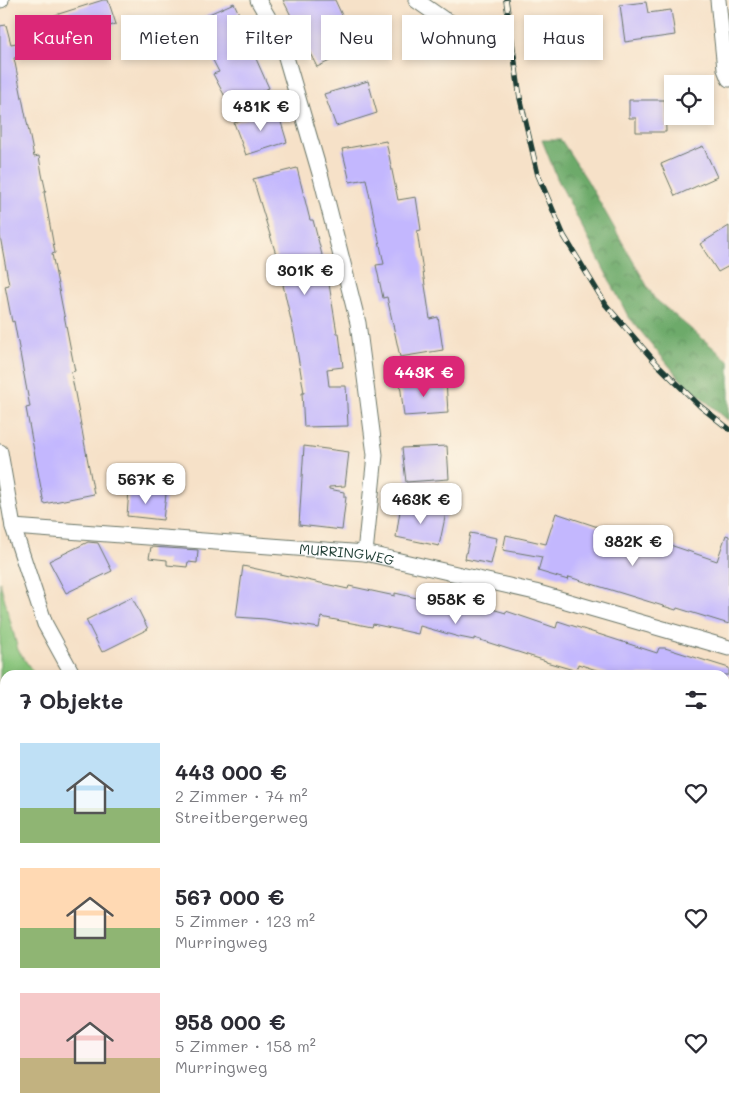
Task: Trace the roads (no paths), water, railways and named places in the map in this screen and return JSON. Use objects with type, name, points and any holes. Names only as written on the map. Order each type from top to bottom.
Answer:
[{"type":"street","points":[[258,0],[281,40],[321,177],[358,323],[375,455],[365,553]]},
{"type":"street","points":[[416,0],[437,15]]},
{"type":"street","points":[[718,0],[725,69],[729,79]]},
{"type":"street","points":[[0,452],[13,527],[45,624],[70,670]]},
{"type":"street","name":"MURRINGWEG","points":[[13,527],[365,553],[535,592],[729,648]]},
{"type":"railway","points":[[506,0],[520,98],[538,175],[564,236],[606,305],[656,363],[700,406],[729,429]]}]
